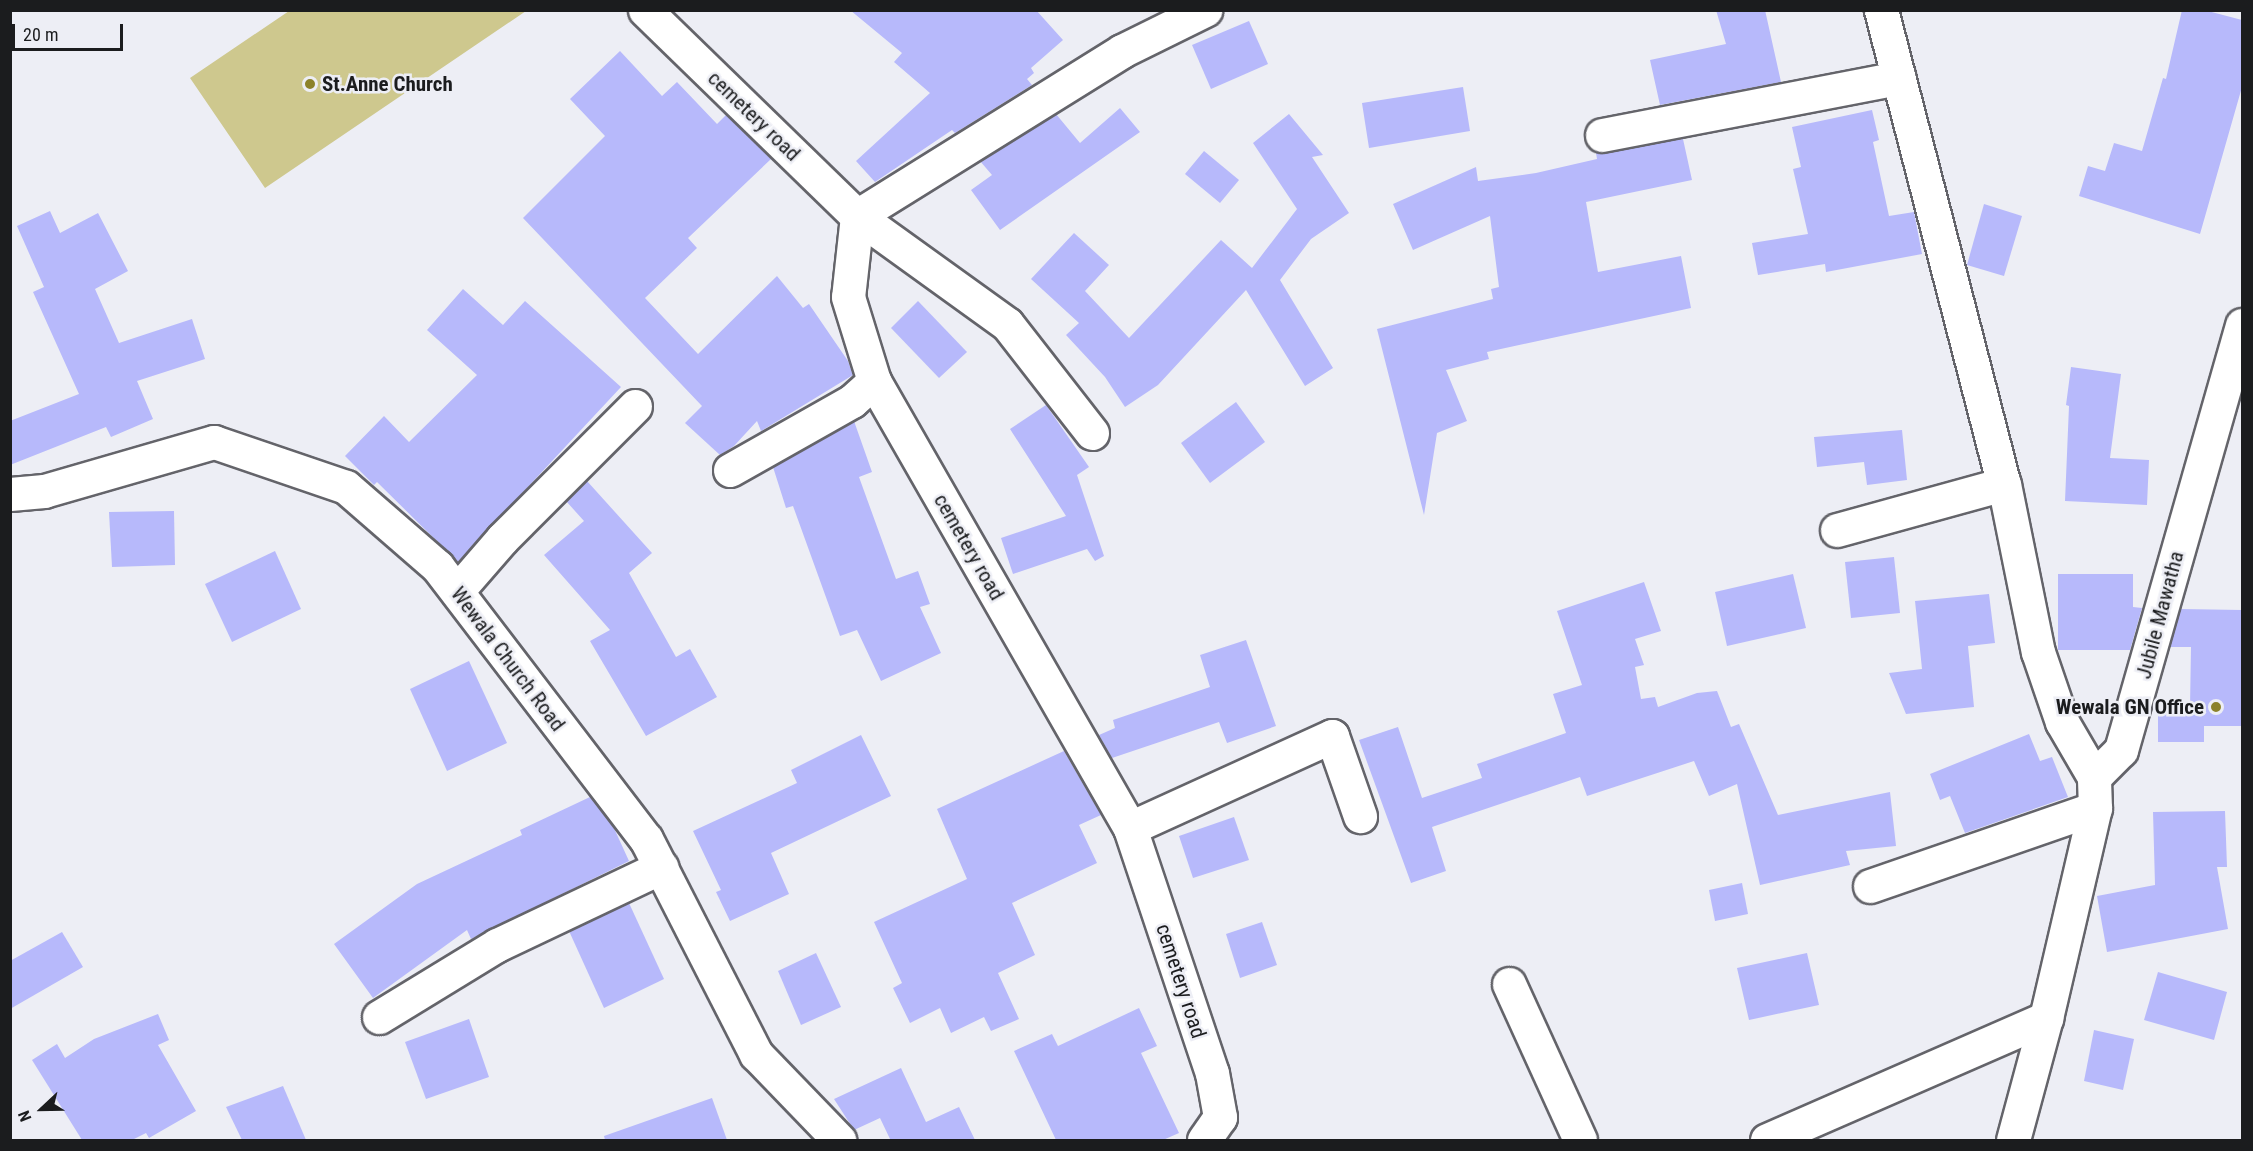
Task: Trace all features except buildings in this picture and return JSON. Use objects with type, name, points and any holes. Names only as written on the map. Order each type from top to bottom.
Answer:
[{"type":"street","name":"cemetery road","points":[[645,10],[857,216],[848,297],[874,381],[1130,828],[1212,1073],[1220,1117],[1204,1140]]},
{"type":"street","points":[[1092,434],[1007,324],[857,216],[1122,51],[1205,10]]},
{"type":"street","points":[[1881,10],[2004,484],[2038,652],[2062,722],[2094,793],[2046,1018],[2013,1140]]},
{"type":"street","points":[[1602,135],[1899,78]]},
{"type":"street","name":"Jubile Mawatha","points":[[2094,793],[2121,750],[2242,325]]},
{"type":"street","points":[[730,470],[852,401],[874,381]]},
{"type":"street","points":[[457,591],[502,539],[635,406]]},
{"type":"street","name":"Wewala Church Road","points":[[10,494],[44,491],[214,442],[346,488],[437,566],[646,839],[756,1054],[838,1140]]},
{"type":"street","points":[[1837,530],[2004,484]]},
{"type":"street","points":[[1130,828],[1332,736],[1360,816]]},
{"type":"street","points":[[1870,886],[2094,793]]},
{"type":"street","points":[[379,1017],[497,945],[661,867]]},
{"type":"street","points":[[1509,984],[1580,1140]]},
{"type":"street","points":[[1767,1140],[2046,1018]]},
{"type":"shaded area","points":[[289,11],[526,11],[265,188],[190,78]]},
{"type":"place","name":"St.Anne Church","points":[[310,84]]},
{"type":"place","name":"Wewala GN Office","points":[[2216,707]]}]
